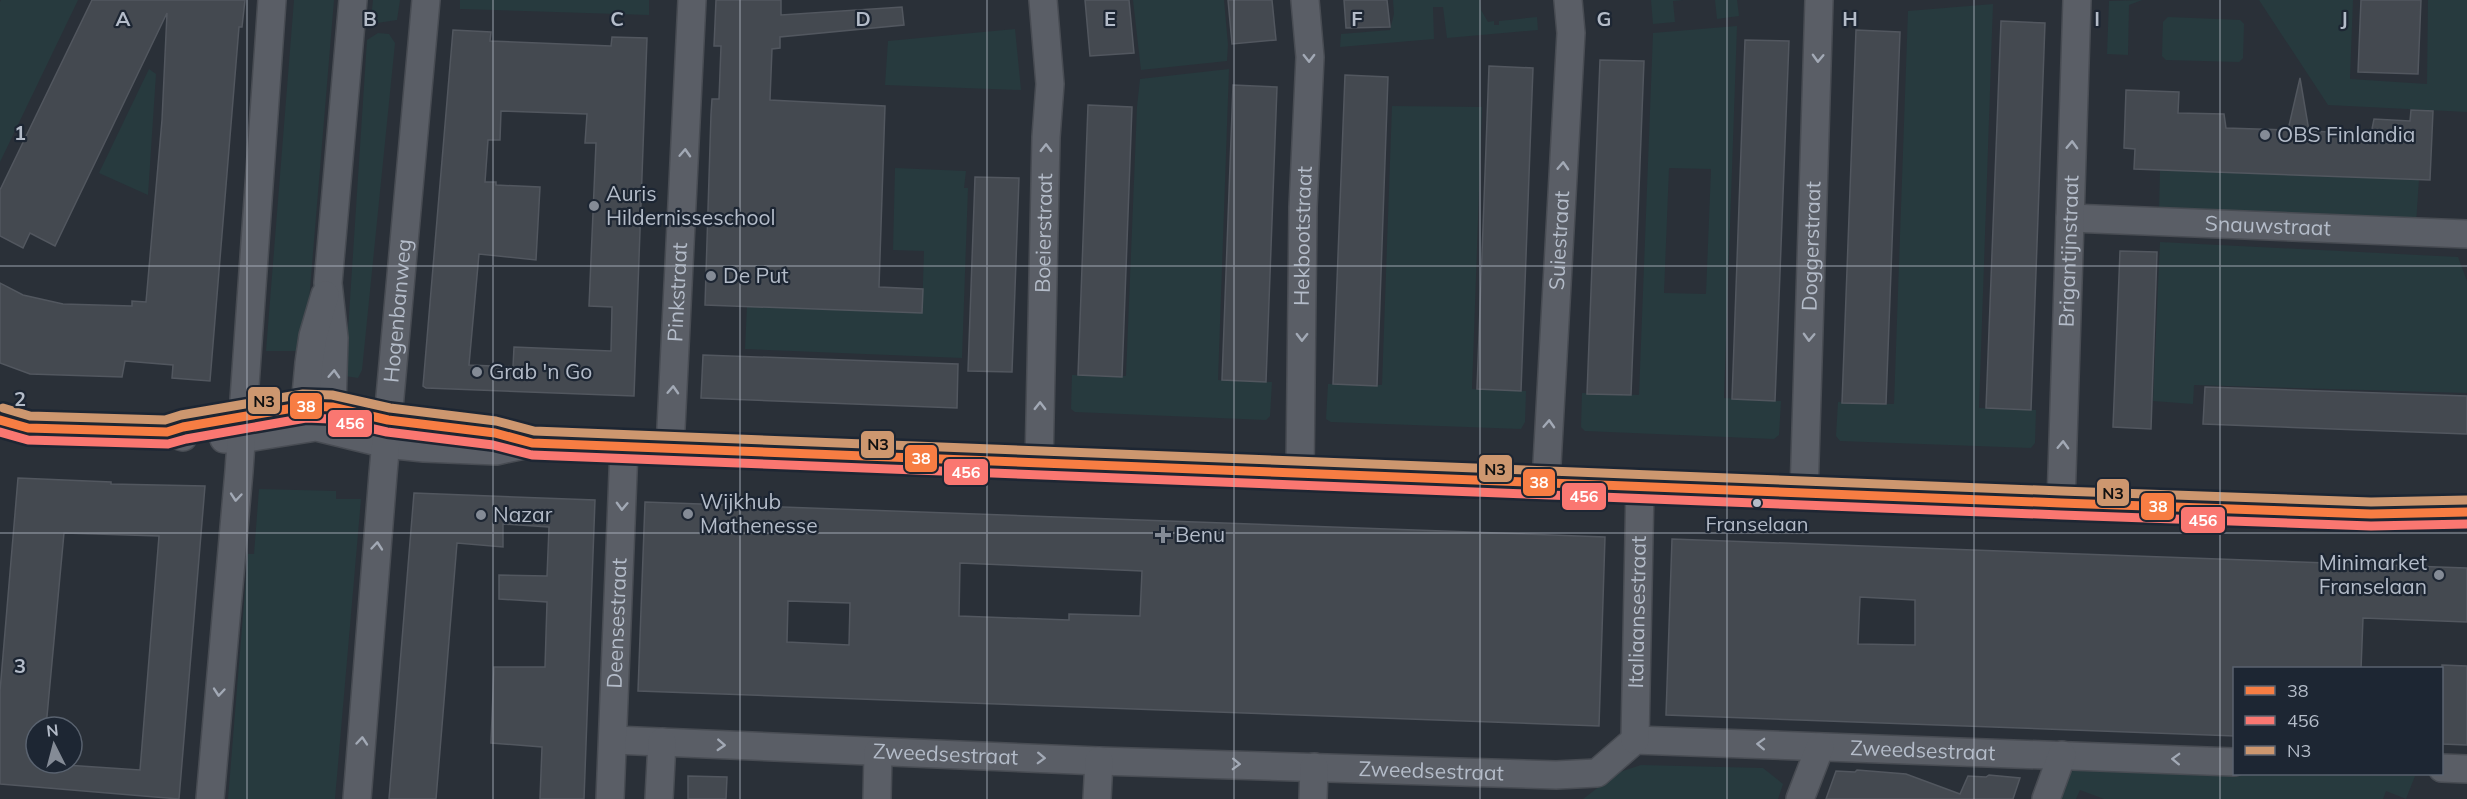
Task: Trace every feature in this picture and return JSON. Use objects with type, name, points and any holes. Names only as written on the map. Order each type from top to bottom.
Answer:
[{"type":"street","points":[[210,799],[241,429],[272,0]]},
{"type":"street","points":[[318,413],[334,347],[328,283],[353,0]]},
{"type":"street","name":"Hogenbanweg","points":[[357,799],[426,0]]},
{"type":"street","name":"Pinkstraat","points":[[670,448],[692,0]]},
{"type":"street","name":"Boeierstraat","points":[[1039,465],[1046,137],[1050,84],[1043,0]]},
{"type":"street","name":"Hekbootstraat","points":[[1300,472],[1304,207],[1310,57],[1305,0]]},
{"type":"street","name":"Suiestraat","points":[[1546,482],[1570,33],[1568,0]]},
{"type":"street","name":"Doggerstraat","points":[[1804,494],[1819,0]]},
{"type":"street","name":"Brigantijnstraat","points":[[2061,503],[2077,0]]},
{"type":"street","name":"Snauwstraat","points":[[2070,218],[2467,234]]},
{"type":"street","points":[[0,420],[28,428],[167,432],[183,427],[241,429],[318,413],[387,432],[496,451],[531,443],[1039,465],[1640,485],[1804,494],[2371,514],[2467,512]]},
{"type":"street","name":"Deensestraat","points":[[610,799],[624,448]]},
{"type":"street","name":"Italiaansestraat","points":[[1635,740],[1640,485]]},
{"type":"street","name":"Zweedsestraat","points":[[614,740],[1099,761],[1314,766],[1556,787],[1597,773],[1635,740],[2233,762]]},
{"type":"street","points":[[659,799],[662,742]]},
{"type":"street","points":[[1800,799],[1820,747]]},
{"type":"street","points":[[877,799],[878,752]]},
{"type":"street","points":[[2046,799],[2062,755]]},
{"type":"street","points":[[1097,799],[1099,761]]},
{"type":"street","points":[[1313,799],[1314,766]]},
{"type":"street","points":[[2443,768],[2467,769]]},
{"type":"green space","points":[[1,0],[78,0],[0,162],[0,2]]},
{"type":"green space","points":[[294,0],[334,0],[307,325],[301,351],[266,351]]},
{"type":"green space","points":[[373,0],[400,0],[397,20],[377,23],[371,19]]},
{"type":"green space","points":[[460,0],[649,0],[649,15],[460,9]]},
{"type":"green space","points":[[1133,0],[1224,0],[1227,61],[1141,70]]},
{"type":"green space","points":[[1393,0],[1480,0],[1481,10],[1488,22],[1494,21],[1494,25],[1499,25],[1499,21],[1537,17],[1538,30],[1447,38],[1443,7],[1433,7],[1434,39],[1340,47],[1341,34],[1390,30],[1394,14]]},
{"type":"green space","points":[[1651,0],[1683,0],[1673,1],[1675,22],[1653,24]]},
{"type":"green space","points":[[1715,0],[1737,0],[1739,16],[1717,19]]},
{"type":"green space","points":[[2142,0],[2129,5],[2128,55],[2107,54],[2109,1]]},
{"type":"green space","points":[[2259,0],[2353,0],[2350,79],[2427,84],[2428,0],[2467,0],[2467,112],[2328,105]]},
{"type":"green space","points":[[1993,4],[1979,408],[2036,410],[2035,443],[2031,448],[1840,441],[1836,436],[1838,402],[1894,404],[1908,11]]},
{"type":"green space","points":[[2168,17],[2240,20],[2244,24],[2243,58],[2239,62],[2166,60],[2162,56],[2163,22]]},
{"type":"green space","points":[[1737,26],[1724,398],[1781,401],[1779,435],[1774,439],[1585,431],[1581,427],[1582,393],[1639,395],[1653,33]],"holes":[[[1669,168],[1711,169],[1706,294],[1664,293]]]},
{"type":"green space","points":[[1015,29],[1021,90],[885,85],[888,41]]},
{"type":"green space","points":[[378,33],[389,34],[395,43],[362,370],[358,378],[345,376],[367,40]]},
{"type":"green space","points":[[149,69],[156,74],[148,195],[99,173]]},
{"type":"green space","points":[[1229,69],[1218,380],[1272,382],[1270,416],[1266,420],[1075,412],[1071,409],[1072,375],[1126,376],[1140,79]]},
{"type":"green space","points":[[1392,106],[1482,107],[1472,389],[1526,391],[1525,422],[1521,429],[1331,422],[1326,419],[1328,384],[1382,385]]},
{"type":"green space","points":[[895,168],[966,171],[964,188],[968,188],[962,358],[745,349],[747,306],[922,313],[924,251],[893,250]]},
{"type":"green space","points":[[2160,170],[2419,179],[2416,224],[2159,214]]},
{"type":"green space","points":[[2160,242],[2458,257],[2467,281],[2467,393],[2194,385],[2193,404],[2153,401]]},
{"type":"green space","points":[[259,489],[336,491],[336,499],[361,499],[335,799],[228,799],[248,554],[254,554]]},
{"type":"green space","points":[[2064,762],[2233,775],[2415,776],[2406,799],[2386,791],[2383,799],[2104,799],[2080,790],[2076,799],[2049,799]]},
{"type":"green space","points":[[1641,765],[1763,768],[1783,784],[1778,799],[1583,799],[1617,773]]},
{"type":"building","points":[[92,0],[245,0],[242,27],[239,27],[210,381],[172,378],[173,365],[125,361],[122,377],[30,374],[0,363],[0,283],[23,295],[63,304],[132,306],[132,301],[146,302],[162,120],[167,13],[55,246],[30,233],[23,248],[0,236],[0,190]]},
{"type":"building","points":[[716,0],[781,0],[781,15],[902,7],[904,25],[780,37],[780,48],[772,49],[770,100],[885,106],[879,287],[923,289],[922,313],[705,305],[711,114],[712,99],[719,99],[721,46],[714,46]]},
{"type":"building","points":[[1085,0],[1129,0],[1134,53],[1090,56]]},
{"type":"building","points":[[1228,0],[1272,0],[1276,40],[1232,44]]},
{"type":"building","points":[[1344,0],[1387,0],[1390,27],[1346,28]]},
{"type":"building","points":[[2361,0],[2421,0],[2418,74],[2358,72]]},
{"type":"building","points":[[2001,21],[2045,23],[2031,410],[1986,408]]},
{"type":"building","points":[[453,30],[491,32],[490,41],[611,46],[612,37],[647,38],[634,396],[426,388],[423,386]],"holes":[[[501,111],[587,114],[585,143],[596,143],[589,306],[612,307],[611,351],[514,347],[513,367],[469,365],[479,254],[536,260],[540,187],[496,185],[496,182],[485,182],[488,140],[500,140]]]},
{"type":"building","points":[[1856,30],[1900,32],[1886,404],[1842,403]]},
{"type":"building","points":[[1745,40],[1789,41],[1775,401],[1732,399]]},
{"type":"building","points":[[1600,60],[1644,61],[1631,395],[1587,394]]},
{"type":"building","points":[[1489,66],[1533,68],[1521,391],[1477,389]]},
{"type":"building","points":[[1345,75],[1388,77],[1377,386],[1333,384]]},
{"type":"building","name":"OBS Finlandia","points":[[2300,78],[2309,131],[2371,134],[2374,119],[2410,121],[2411,110],[2433,111],[2430,180],[2134,169],[2135,149],[2124,148],[2126,90],[2179,92],[2178,113],[2224,114],[2226,128],[2288,130]]},
{"type":"building","points":[[1233,85],[1277,87],[1266,382],[1222,380]]},
{"type":"building","points":[[1088,105],[1132,107],[1122,377],[1078,375]]},
{"type":"building","points":[[975,177],[1019,178],[1012,372],[968,371]]},
{"type":"building","points":[[2120,251],[2157,252],[2151,429],[2113,427]]},
{"type":"building","points":[[703,355],[958,364],[957,408],[701,398]]},
{"type":"building","points":[[2205,387],[2467,396],[2467,434],[2203,424]]},
{"type":"building","points":[[18,478],[111,482],[111,484],[205,486],[179,799],[0,784],[0,691]],"holes":[[[64,533],[159,536],[140,770],[84,766],[84,775],[24,775],[24,715],[47,715]]]},
{"type":"building","points":[[414,493],[595,500],[584,799],[540,799],[542,747],[491,743],[494,667],[545,667],[547,602],[499,599],[499,575],[547,576],[549,527],[503,524],[503,547],[457,543],[436,799],[389,799]]},
{"type":"building","points":[[645,502],[1605,537],[1599,726],[638,691]],"holes":[[[960,563],[1142,571],[1140,616],[1069,614],[1069,620],[959,616]],[[788,601],[850,603],[849,645],[787,642]]]},
{"type":"building","points":[[1672,539],[2467,568],[2467,622],[2363,618],[2361,667],[2233,667],[2233,736],[1666,715]],"holes":[[[1860,597],[1915,600],[1915,645],[1858,644]]]},
{"type":"building","points":[[2442,665],[2467,666],[2467,745],[2443,744]]},
{"type":"building","points":[[1857,770],[1906,774],[1960,794],[1968,776],[1986,777],[1989,775],[2020,778],[2013,799],[1826,799],[1836,771],[1855,772]]},
{"type":"building","points":[[688,776],[727,777],[726,799],[688,799]]},
{"type":"transit line","name":"N3","points":[[3,408],[30,416],[165,420],[181,415],[303,394],[332,395],[390,408],[496,421],[534,431],[2061,491],[2371,502],[2467,500]]},
{"type":"transit line","name":"38","points":[[0,420],[28,428],[167,432],[183,427],[305,406],[332,407],[388,420],[495,433],[532,443],[2061,503],[2371,514],[2467,512]]},
{"type":"transit line","name":"456","points":[[0,432],[28,440],[168,444],[306,418],[330,419],[387,432],[493,445],[532,455],[2061,515],[2371,526],[2467,524]]},
{"type":"place","name":"OBS Finlandia","points":[[2265,135]]},
{"type":"place","name":"Auris Hildernisseschool","points":[[594,206]]},
{"type":"place","name":"De Put","points":[[711,276]]},
{"type":"place","name":"Grab 'n Go","points":[[477,372]]},
{"type":"place","name":"Franselaan","points":[[1757,503]]},
{"type":"place","name":"Wijkhub Mathenesse","points":[[688,514]]},
{"type":"place","name":"Nazar","points":[[481,515]]},
{"type":"place","name":"Benu","points":[[1163,535]]},
{"type":"place","name":"Minimarket Franselaan","points":[[2439,575]]}]
